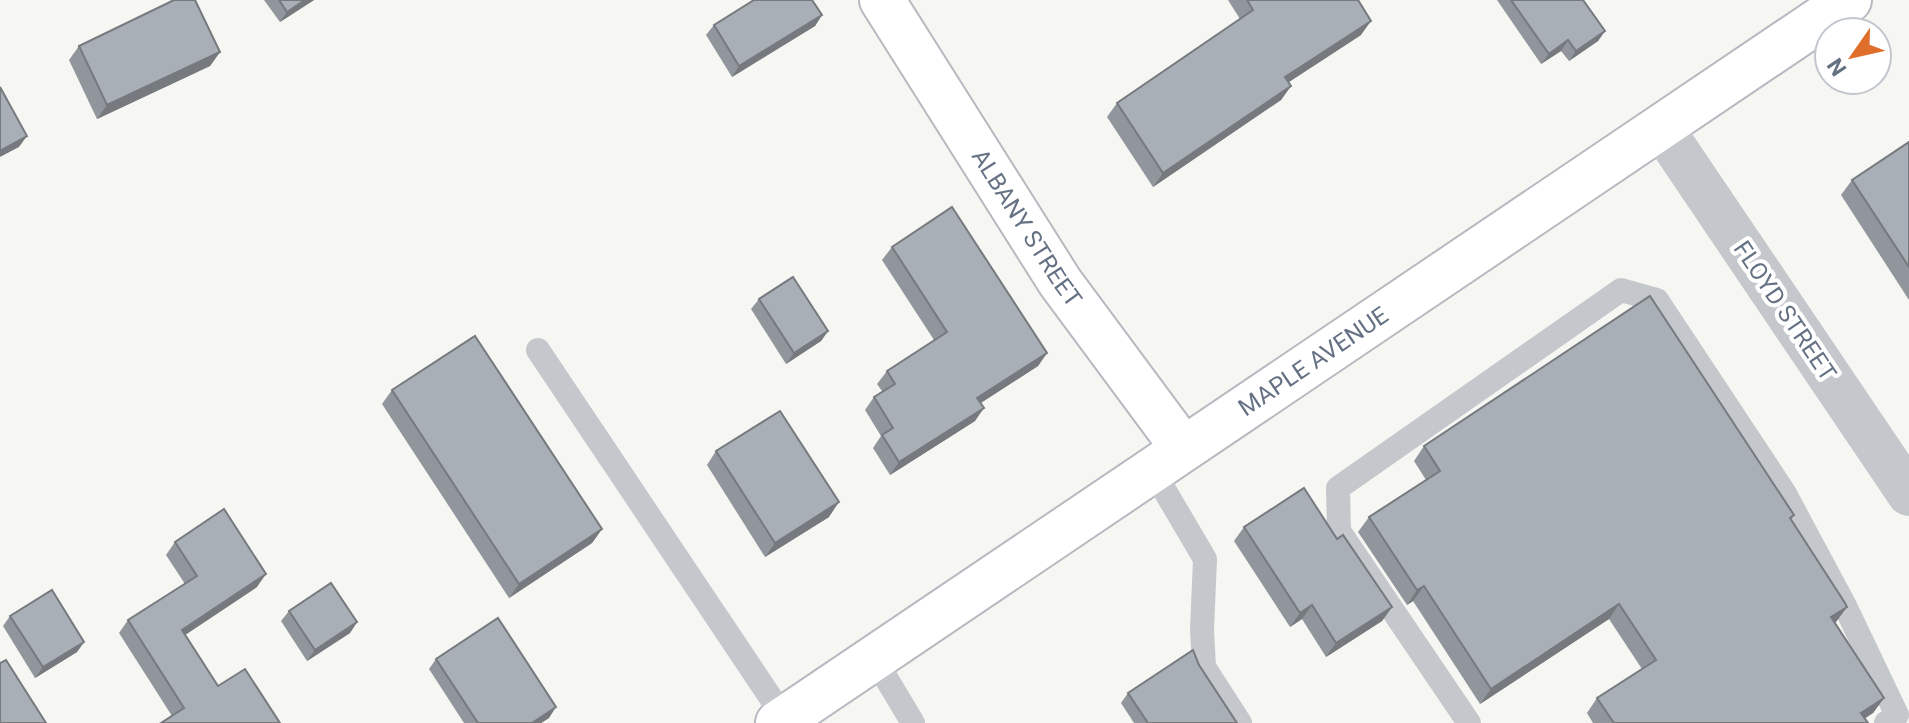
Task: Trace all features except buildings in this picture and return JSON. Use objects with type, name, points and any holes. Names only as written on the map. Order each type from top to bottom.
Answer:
[{"type":"main road","name":"ALBANY STREET","points":[[882,0],[1060,282],[1167,459]]},
{"type":"main road","name":"MAPLE AVENUE","points":[[782,721],[1849,0]]},
{"type":"street","name":"FLOYD STREET","points":[[1661,127],[1904,475]]},
{"type":"lane","points":[[1469,723],[1339,531],[1338,488],[1621,290],[1657,300],[1784,492],[1845,606],[1897,715],[1886,723]]},
{"type":"lane","points":[[538,350],[782,721]]},
{"type":"lane","points":[[1167,459],[1205,559],[1204,667],[1240,723]]},
{"type":"lane","points":[[874,658],[913,723]]}]
